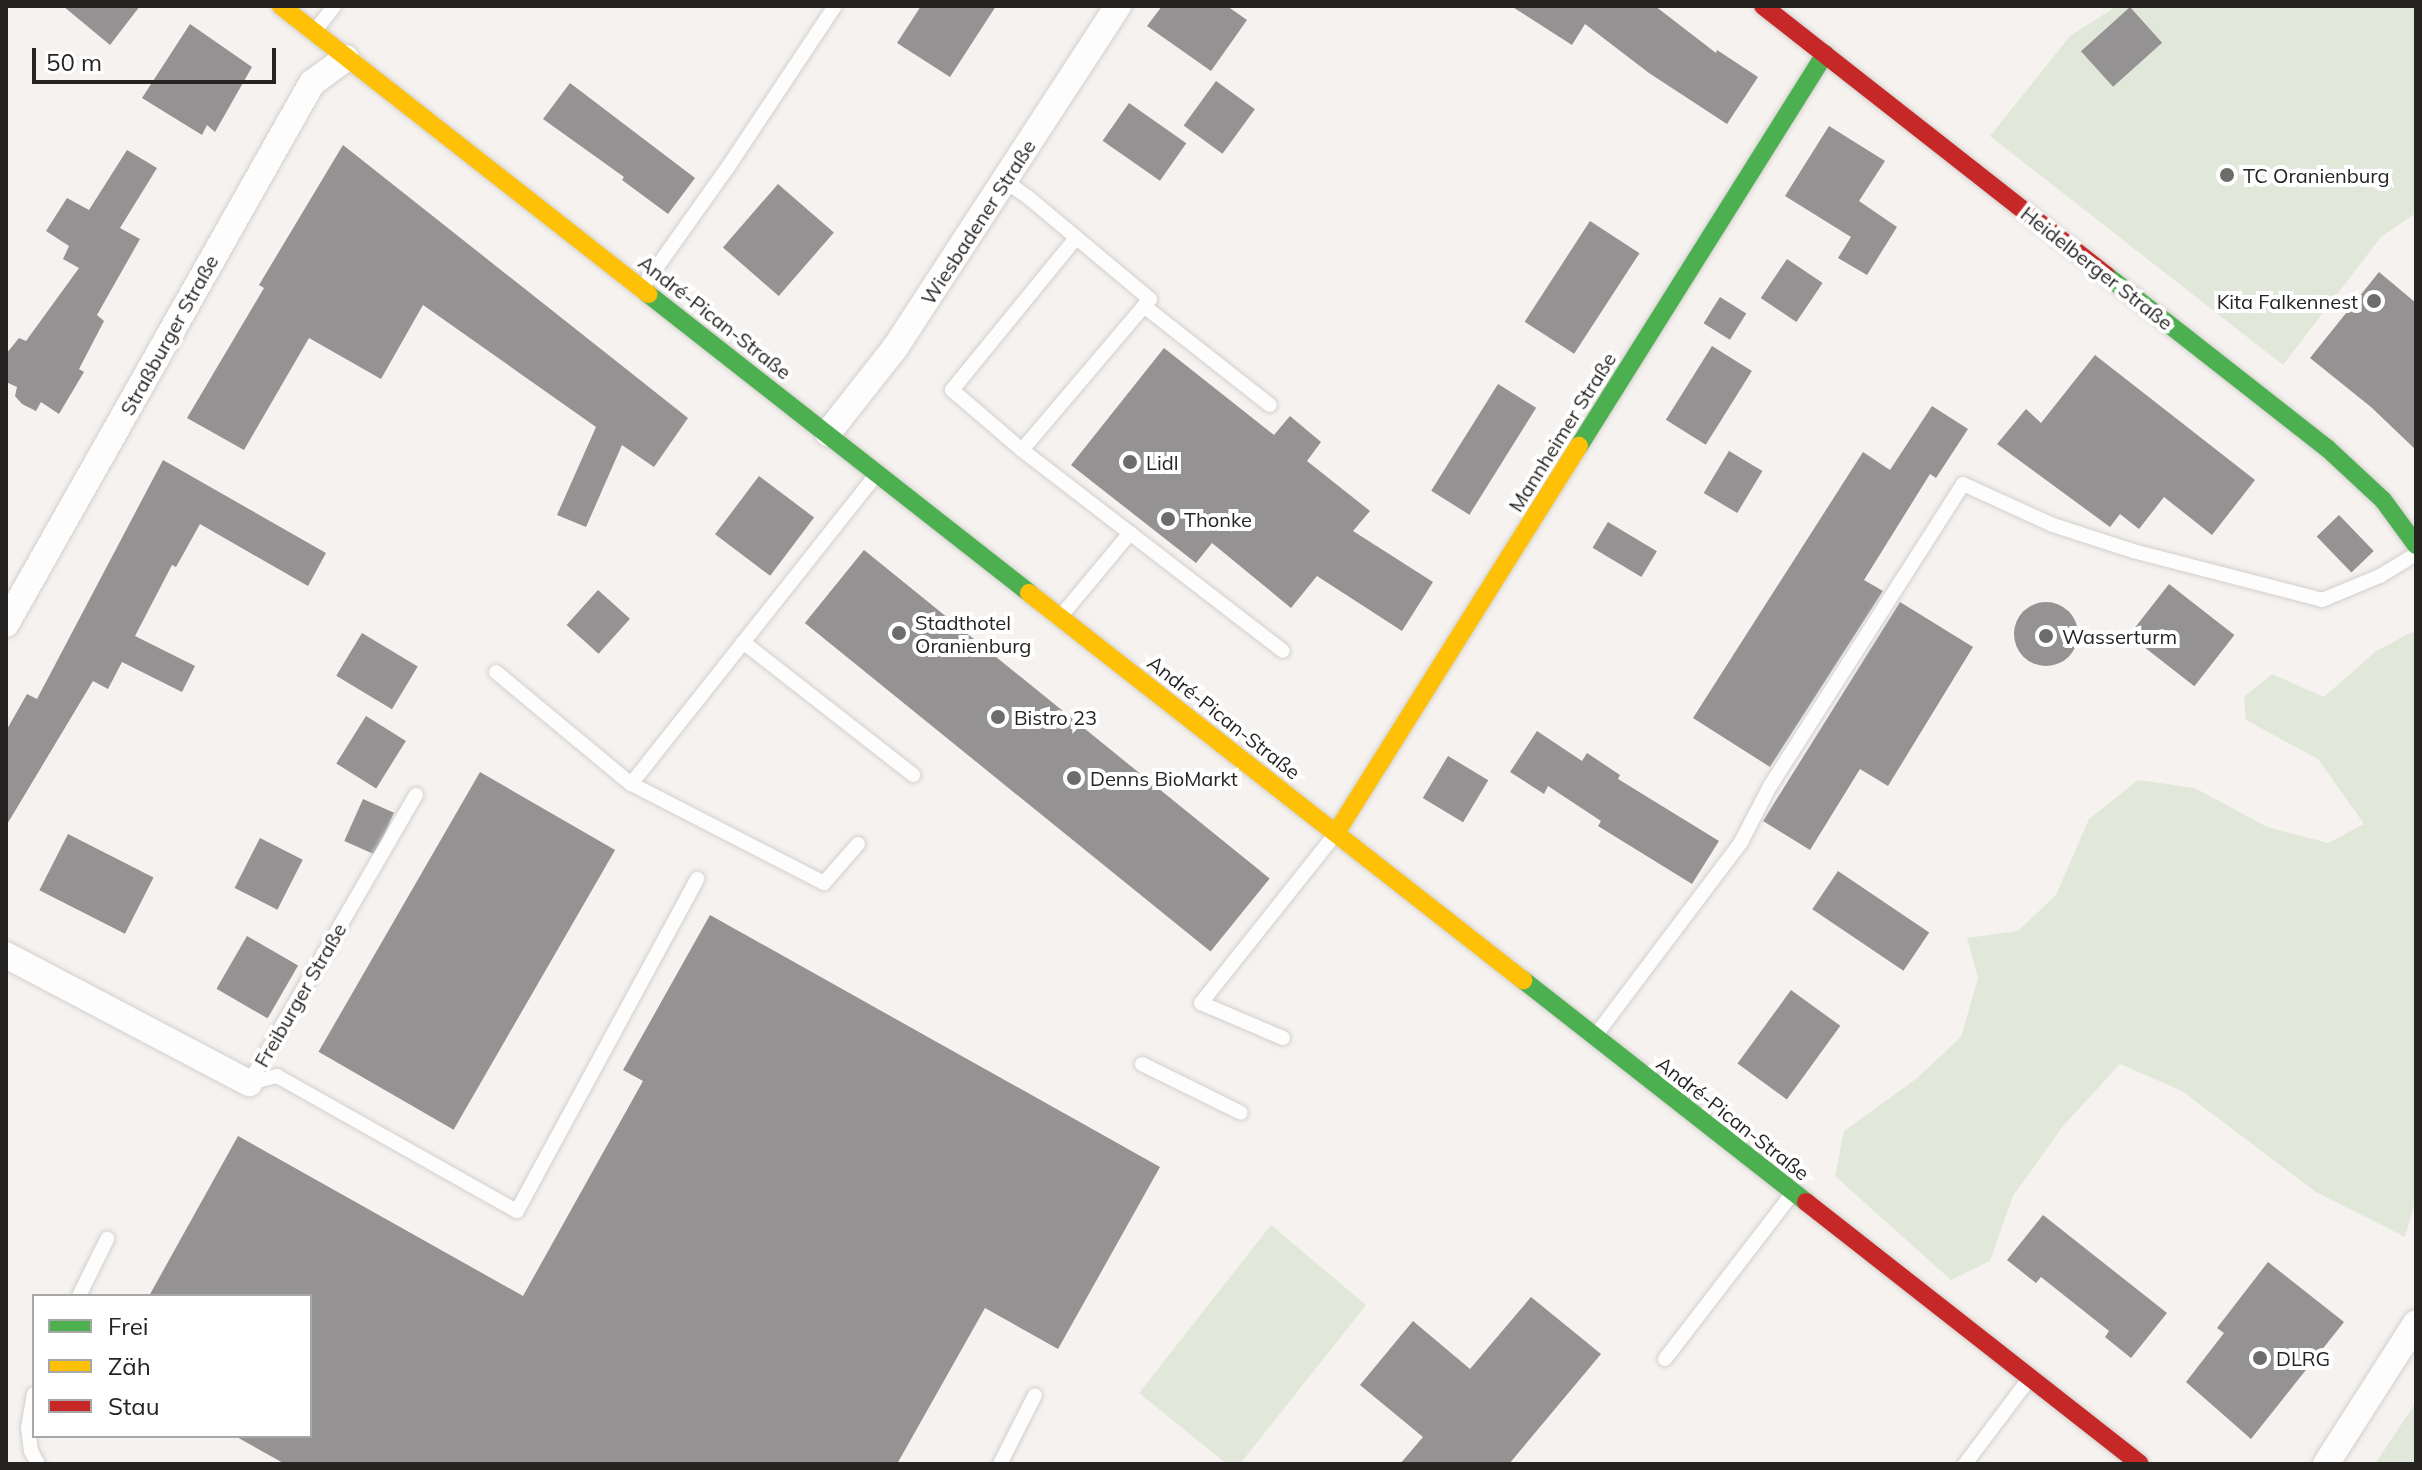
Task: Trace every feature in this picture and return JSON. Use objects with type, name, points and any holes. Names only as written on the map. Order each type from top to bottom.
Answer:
[{"type":"street","name":"André-Pican-Straße","points":[[281,6],[2140,1464]]},
{"type":"street","name":"Wiesbadener Straße","points":[[828,433],[895,348],[1118,6]]},
{"type":"street","name":"Heidelberger Straße","points":[[1763,6],[2327,448],[2383,500],[2416,545]]},
{"type":"street","name":"Mannheimer Straße","points":[[1336,833],[1825,54]]},
{"type":"street","name":"Straßburger Straße","points":[[6,624],[312,83],[346,58]]},
{"type":"street","name":"Freiburger Straße","points":[[6,955],[249,1083]]},
{"type":"street","points":[[2326,1464],[2416,1323]]},
{"type":"lane","points":[[314,32],[334,6]]},
{"type":"lane","points":[[642,288],[728,167],[835,6]]},
{"type":"lane","points":[[1005,181],[1150,299],[1022,450]]},
{"type":"lane","points":[[1076,238],[952,390],[1022,450],[1283,651]]},
{"type":"lane","points":[[1144,306],[1270,405]]},
{"type":"lane","points":[[631,784],[878,473]]},
{"type":"lane","points":[[1594,1036],[1741,842],[1770,786],[1963,484],[2053,525],[2133,551],[2322,600],[2380,576],[2416,554]]},
{"type":"lane","points":[[1060,616],[1130,533]]},
{"type":"lane","points":[[743,642],[913,775]]},
{"type":"lane","points":[[496,672],[631,784],[824,883],[858,844]]},
{"type":"lane","name":"Freiburger Straße","points":[[249,1083],[416,795]]},
{"type":"lane","points":[[1283,1038],[1201,1003],[1336,833]]},
{"type":"lane","points":[[249,1083],[277,1076],[517,1211],[697,879]]},
{"type":"lane","points":[[1142,1064],[1241,1113]]},
{"type":"lane","points":[[1665,1359],[1793,1193]]},
{"type":"lane","points":[[80,1294],[107,1239]]},
{"type":"lane","points":[[1965,1464],[2031,1376]]},
{"type":"lane","points":[[1000,1464],[1035,1395]]},
{"type":"lane","points":[[32,1405],[28,1427],[31,1451],[38,1464]]},
{"type":"shaded area","name":"TC Oranienburg","points":[[2117,6],[2416,6],[2416,213],[2381,237],[2283,365],[1990,136],[2070,36]]},
{"type":"shaded area","points":[[2416,630],[2416,1198],[2405,1237],[2316,1192],[2182,1091],[2120,1064],[2063,1126],[2013,1196],[1990,1261],[1951,1280],[1835,1176],[1844,1131],[1916,1079],[1961,1037],[1978,978],[1967,938],[2018,931],[2056,895],[2089,819],[2138,780],[2195,788],[2267,827],[2328,843],[2364,824],[2318,759],[2246,720],[2244,697],[2272,674],[2324,697],[2376,651]]},
{"type":"shaded area","points":[[1271,1225],[1366,1305],[1240,1464],[1227,1464],[1139,1393]]},
{"type":"shaded area","points":[[2416,1402],[2416,1464],[2375,1464]]},
{"type":"building","points":[[63,6],[140,6],[110,45]]},
{"type":"building","points":[[921,6],[996,6],[950,77],[897,43]]},
{"type":"building","points":[[1162,6],[1227,6],[1247,20],[1211,71],[1147,26]]},
{"type":"building","points":[[1511,6],[1655,6],[1716,53],[1717,50],[1758,77],[1727,124],[1649,73],[1585,24],[1572,45]]},
{"type":"building","points":[[2130,7],[2162,43],[2113,87],[2081,51]]},
{"type":"building","points":[[190,24],[252,67],[215,132],[207,125],[202,135],[142,98]]},
{"type":"building","points":[[1216,81],[1255,109],[1223,154],[1184,125]]},
{"type":"building","points":[[570,83],[695,178],[668,214],[622,180],[624,177],[543,119]]},
{"type":"building","points":[[1129,103],[1186,143],[1160,181],[1103,141]]},
{"type":"building","points":[[1829,126],[1885,161],[1859,201],[1897,227],[1867,275],[1838,258],[1851,237],[1785,196]]},
{"type":"building","points":[[343,145],[688,418],[654,467],[622,445],[586,527],[557,515],[596,427],[423,305],[381,379],[309,338],[244,450],[187,418],[264,288],[259,285]]},
{"type":"building","points":[[127,150],[157,168],[120,228],[140,239],[97,315],[104,321],[79,369],[84,372],[59,414],[41,402],[36,411],[22,404],[15,396],[17,387],[6,382],[6,354],[19,338],[26,341],[79,268],[63,259],[69,246],[46,231],[67,198],[89,210]]},
{"type":"building","points":[[778,184],[834,233],[779,296],[723,247]]},
{"type":"building","points":[[1590,221],[1639,253],[1574,354],[1525,322]]},
{"type":"building","points":[[1787,259],[1823,283],[1796,322],[1761,298]]},
{"type":"building","points":[[2379,272],[2416,303],[2416,450],[2371,407],[2310,358]]},
{"type":"building","points":[[1720,297],[1746,313],[1730,340],[1704,323]]},
{"type":"building","points":[[1712,346],[1752,371],[1706,445],[1666,420]]},
{"type":"building","points":[[1164,348],[1274,435],[1290,416],[1321,442],[1307,461],[1370,511],[1353,531],[1433,582],[1402,631],[1317,576],[1291,608],[1212,543],[1196,563],[1071,465]]},
{"type":"building","points":[[2095,355],[2255,480],[2212,535],[2164,497],[2139,529],[2120,514],[2110,527],[1997,444],[2026,409],[2041,423]]},
{"type":"building","points":[[1498,384],[1536,408],[1469,515],[1431,491]]},
{"type":"building","points":[[1932,406],[1968,429],[1936,478],[1930,474],[1864,580],[1883,591],[1770,767],[1693,718],[1863,452],[1890,470]]},
{"type":"building","points":[[1729,451],[1762,471],[1737,513],[1704,493]]},
{"type":"building","points":[[163,460],[326,553],[308,586],[200,524],[176,567],[172,565],[135,636],[195,666],[182,692],[122,662],[108,689],[93,681],[6,826],[6,731],[27,694],[37,699]]},
{"type":"building","points":[[759,476],[814,518],[770,576],[715,534]]},
{"type":"building","points":[[2339,515],[2374,551],[2351,573],[2317,537]]},
{"type":"building","points":[[1608,522],[1657,551],[1641,577],[1593,548]]},
{"type":"building","points":[[864,550],[1270,879],[1211,952],[805,623]]},
{"type":"building","points":[[2169,584],[2234,635],[2194,686],[2129,635]]},
{"type":"building","points":[[598,590],[630,619],[599,654],[567,625]]},
{"type":"building","points":[[1900,602],[1973,647],[1888,786],[1860,769],[1810,850],[1763,821]]},
{"type":"building","name":"Wasserturm","points":[[2046,602],[2058,604],[2069,611],[2076,622],[2076,646],[2069,657],[2058,664],[2046,666],[2034,664],[2023,657],[2016,646],[2014,634],[2016,622],[2023,611],[2034,604]]},
{"type":"building","points":[[362,633],[418,666],[392,709],[336,676]]},
{"type":"building","points":[[366,716],[406,741],[376,788],[336,763]]},
{"type":"building","points":[[1537,731],[1582,761],[1587,753],[1620,775],[1618,779],[1719,841],[1692,884],[1598,826],[1601,821],[1548,786],[1544,794],[1510,772]]},
{"type":"building","points":[[1448,756],[1488,780],[1463,822],[1423,798]]},
{"type":"building","points":[[480,772],[615,850],[454,1130],[319,1052]]},
{"type":"building","points":[[363,799],[394,813],[375,855],[344,841]]},
{"type":"building","points":[[68,834],[154,878],[125,934],[39,890]]},
{"type":"building","points":[[260,838],[303,860],[277,910],[235,888]]},
{"type":"building","points":[[1838,871],[1929,933],[1903,971],[1812,909]]},
{"type":"building","points":[[710,915],[1160,1167],[1058,1349],[985,1308],[897,1464],[285,1464],[239,1438],[312,1438],[312,1294],[150,1294],[238,1136],[523,1296],[643,1081],[623,1070]]},
{"type":"building","points":[[247,936],[298,966],[268,1018],[216,989]]},
{"type":"building","points":[[1791,990],[1840,1026],[1787,1099],[1738,1064]]},
{"type":"building","points":[[2043,1215],[2167,1313],[2131,1358],[2105,1337],[2109,1331],[2041,1277],[2036,1283],[2007,1260]]},
{"type":"building","name":"DLRG","points":[[2268,1262],[2344,1322],[2251,1439],[2186,1382],[2224,1333],[2217,1328]]},
{"type":"building","points":[[1531,1297],[1601,1354],[1509,1464],[1400,1464],[1423,1437],[1360,1385],[1413,1321],[1470,1369]]},
{"type":"traffic: fast","points":[[1579,446],[1825,54]]},
{"type":"traffic: fast","points":[[2106,275],[2327,448],[2383,500],[2416,545]]},
{"type":"traffic: fast","points":[[648,294],[1029,593]]},
{"type":"traffic: fast","points":[[1523,980],[1806,1202]]},
{"type":"traffic: slow","points":[[281,6],[648,294]]},
{"type":"traffic: slow","points":[[1336,833],[1579,446]]},
{"type":"traffic: slow","points":[[1029,593],[1523,980]]},
{"type":"traffic: jam","points":[[1763,6],[2106,275]]},
{"type":"traffic: jam","points":[[1806,1202],[2140,1464]]},
{"type":"place","name":"TC Oranienburg","points":[[2227,175]]},
{"type":"place","name":"Kita Falkennest","points":[[2374,301]]},
{"type":"place","name":"Lidl","points":[[1130,462]]},
{"type":"place","name":"Thonke","points":[[1168,519]]},
{"type":"place","name":"Stadthotel Oranienburg","points":[[899,633]]},
{"type":"place","name":"Wasserturm","points":[[2046,636]]},
{"type":"place","name":"Bistro 23","points":[[998,717]]},
{"type":"place","name":"Denns BioMarkt","points":[[1074,778]]},
{"type":"place","name":"DLRG","points":[[2260,1358]]}]
